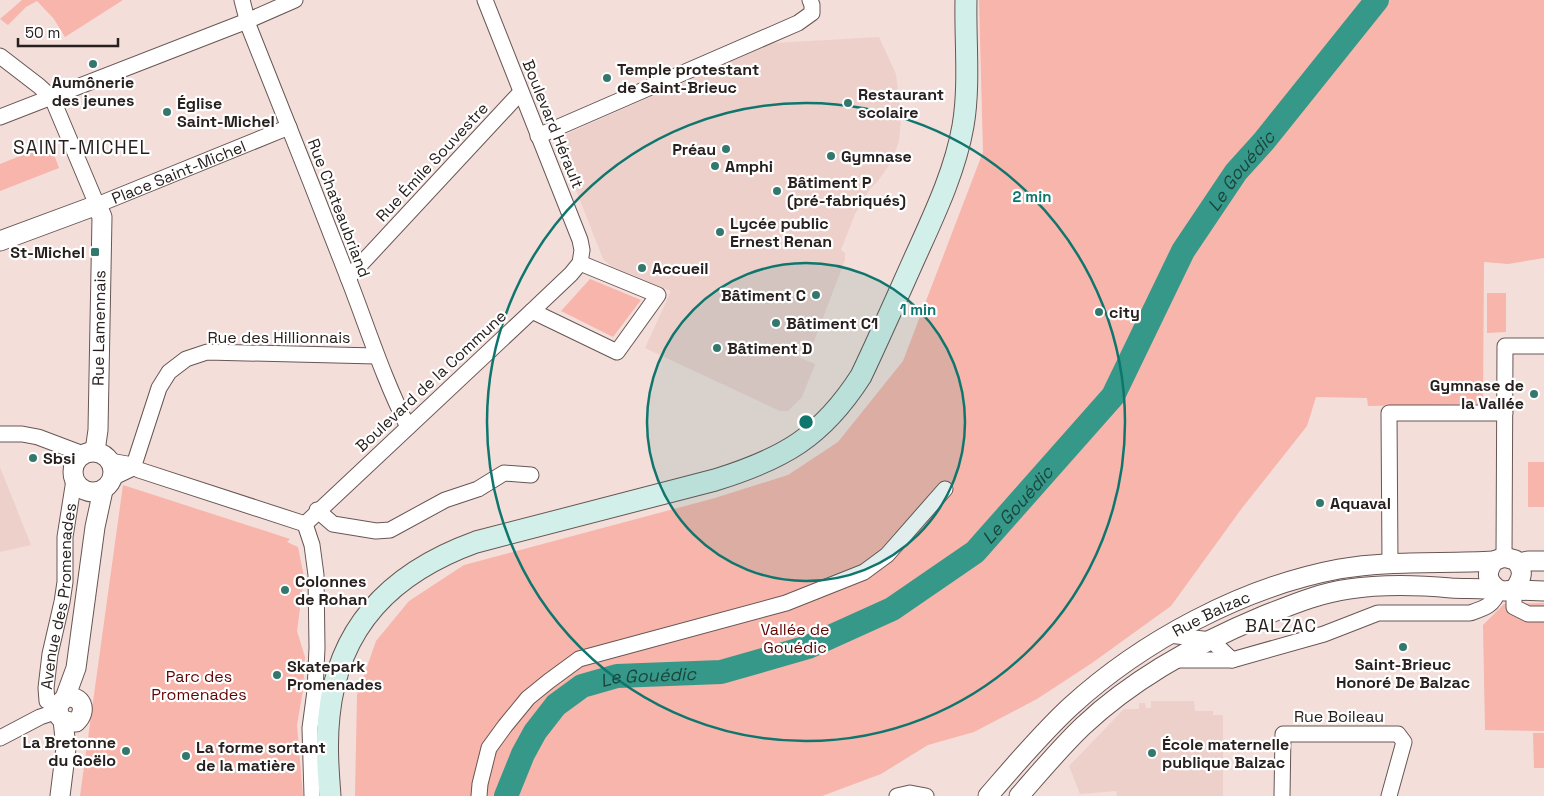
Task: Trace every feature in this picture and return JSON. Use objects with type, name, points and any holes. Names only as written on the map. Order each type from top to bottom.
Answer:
[{"type":"main road","points":[[330,796],[327,748],[329,717],[337,676],[354,634],[379,600],[413,572],[432,560],[476,542],[747,470],[794,447],[830,418],[847,397],[861,376],[926,234],[949,179],[957,153],[966,104],[966,0]]},
{"type":"main road","points":[[339,796],[336,717],[343,678],[350,656],[360,637],[395,587]]},
{"type":"street","name":"Rue Chateaubriand","points":[[242,0],[246,9],[247,21],[348,278],[376,356],[408,427]]},
{"type":"street","points":[[0,117],[247,21],[295,0]]},
{"type":"street","name":"Boulevard Hérault","points":[[485,0],[580,240],[582,250],[580,263]]},
{"type":"street","points":[[538,136],[798,23],[810,5]]},
{"type":"street","points":[[0,56],[52,98]]},
{"type":"street","name":"Rue Émile Souvestre","points":[[348,278],[521,92]]},
{"type":"street","name":"Place Saint-Michel","points":[[52,98],[97,204]]},
{"type":"street","name":"Place Saint-Michel","points":[[0,241],[289,127]]},
{"type":"street","name":"Rue Lamennais","points":[[93,472],[98,430],[102,217],[97,204]]},
{"type":"street","points":[[532,311],[617,352],[658,295],[580,263]]},
{"type":"street","name":"Boulevard de la Commune","points":[[305,524],[571,274],[580,263]]},
{"type":"street","points":[[1174,660],[1232,660],[1324,634],[1378,613],[1470,613],[1484,608],[1507,590],[1519,584],[1522,575],[1505,560],[1505,346],[1544,346]]},
{"type":"street","name":"Rue des Hillionnais","points":[[133,468],[159,388],[169,372],[186,359],[207,352],[376,356]]},
{"type":"street","points":[[1390,563],[1388,413],[1505,413]]},
{"type":"street","points":[[0,434],[22,434],[50,441],[93,472],[133,468],[305,524],[312,546],[316,575],[317,648],[315,692],[310,728],[312,796]]},
{"type":"street","name":"Avenue des Promenades","points":[[60,796],[66,748],[66,709],[76,668],[95,527],[93,472]]},
{"type":"street","name":"Avenue des Promenades","points":[[66,709],[48,701],[46,688],[52,640],[65,582],[65,537],[93,472]]},
{"type":"street","points":[[318,510],[334,524],[376,531],[390,530],[445,500],[478,489],[504,472],[531,475]]},
{"type":"street","points":[[480,796],[480,784],[489,748],[528,698],[549,680],[579,659],[786,603],[864,572],[887,555],[945,488]]},
{"type":"street","points":[[1505,560],[1490,566],[1488,575],[1492,585],[1507,590],[1514,607],[1528,614],[1544,614]]},
{"type":"street","name":"Rue Balzac","points":[[988,796],[1029,749],[1070,707],[1102,680],[1169,635],[1218,609],[1278,585],[1338,569],[1390,563],[1505,560],[1544,561]]},
{"type":"street","name":"Rue Balzac","points":[[1019,796],[1060,749],[1123,692],[1174,660],[1243,624],[1284,608],[1349,589],[1387,586],[1544,591]]},
{"type":"street","points":[[1436,612],[1440,587]]},
{"type":"street","points":[[1169,635],[1211,640],[1232,660]]},
{"type":"street","points":[[0,738],[40,717],[66,709]]},
{"type":"street","name":"Rue Boileau","points":[[1282,796],[1283,734],[1398,734],[1404,742],[1389,796]]},
{"type":"street","points":[[897,796],[910,793],[926,796]]},
{"type":"shaded area","name":"Lycée public Ernest Renan","points":[[879,37],[896,74],[901,117],[899,141],[892,161],[870,189],[855,214],[841,250],[845,253],[845,260],[811,349],[801,346],[798,357],[815,364],[802,397],[788,411],[780,411],[645,348],[671,291],[611,266],[603,259],[558,143],[562,136],[773,43]]},
{"type":"shaded area","points":[[0,467],[31,545],[0,552]]},
{"type":"shaded area","name":"École maternelle publique Balzac","points":[[1151,701],[1194,701],[1195,711],[1213,711],[1213,715],[1223,715],[1223,796],[1117,796],[1116,791],[1080,794],[1069,766],[1124,709],[1139,709],[1139,703],[1145,703],[1146,708],[1151,708]]},
{"type":"green space","points":[[22,0],[123,0],[65,37],[54,19],[37,1],[26,7],[8,25],[0,19]]},
{"type":"green space","name":"Vallée de Gouédic","points":[[979,0],[1544,0],[1544,258],[1508,264],[1484,262],[1483,404],[1368,406],[1367,398],[1316,397],[1307,426],[1242,508],[1171,606],[1092,663],[1037,699],[974,732],[928,745],[881,774],[822,796],[355,796],[357,695],[376,641],[409,601],[464,565],[715,498],[788,475],[838,442],[903,361],[983,152]]},
{"type":"green space","points":[[50,144],[59,168],[0,191],[0,164]]},
{"type":"green space","points":[[590,279],[641,300],[613,337],[561,311]]},
{"type":"green space","points":[[1487,293],[1506,293],[1506,332],[1487,333]]},
{"type":"green space","points":[[1528,462],[1544,462],[1544,507],[1528,507]]},
{"type":"green space","name":"Parc des Promenades","points":[[123,485],[290,539],[287,542],[298,547],[304,577],[297,631],[305,657],[303,690],[297,725],[303,796],[80,796]]},
{"type":"green space","points":[[1544,603],[1544,731],[1485,730],[1483,625],[1504,604]]},
{"type":"green space","points":[[1533,733],[1544,733],[1544,768],[1534,768]]},
{"type":"waterway","name":"Le Gouédic","points":[[506,796],[523,754],[535,732],[556,705],[582,686],[617,676],[721,672],[808,647],[892,609],[975,552],[1113,396],[1183,251],[1236,172],[1264,141],[1377,0]]},
{"type":"place","name":"Aumônerie des jeunes","points":[[93,64]]},
{"type":"place","name":"Temple protestant de Saint-Brieuc","points":[[607,78]]},
{"type":"place","name":"Restaurant scolaire","points":[[848,103]]},
{"type":"place","name":"Église Saint-Michel","points":[[167,112]]},
{"type":"place","name":"Préau","points":[[726,149]]},
{"type":"place","name":"Gymnase","points":[[831,156]]},
{"type":"place","name":"Amphi","points":[[715,166]]},
{"type":"place","name":"Bâtiment P (pré-fabriqués)","points":[[777,191]]},
{"type":"place","name":"Lycée public Ernest Renan","points":[[720,232]]},
{"type":"place","name":"St-Michel","points":[[95,252]]},
{"type":"place","name":"Accueil","points":[[642,268]]},
{"type":"place","name":"Bâtiment C","points":[[816,295]]},
{"type":"place","name":"city","points":[[1099,312]]},
{"type":"place","name":"Bâtiment C1","points":[[776,323]]},
{"type":"place","name":"Bâtiment D","points":[[717,348]]},
{"type":"place","name":"Gymnase de la Vallée","points":[[1534,394]]},
{"type":"place","name":"Sbsi","points":[[33,458]]},
{"type":"place","name":"Aquaval","points":[[1320,503]]},
{"type":"place","name":"Colonnes de Rohan","points":[[285,590]]},
{"type":"place","name":"Saint-Brieuc Honoré De Balzac","points":[[1403,647]]},
{"type":"place","name":"Skatepark Promenades","points":[[277,675]]},
{"type":"place","name":"La Bretonne du Goëlo","points":[[126,751]]},
{"type":"place","name":"École maternelle publique Balzac","points":[[1152,753]]},
{"type":"place","name":"La forme sortant de la matière","points":[[186,756]]},
{"type":"district","name":"SAINT-MICHEL","points":[[82,147]]},
{"type":"district","name":"BALZAC","points":[[1281,625]]}]
